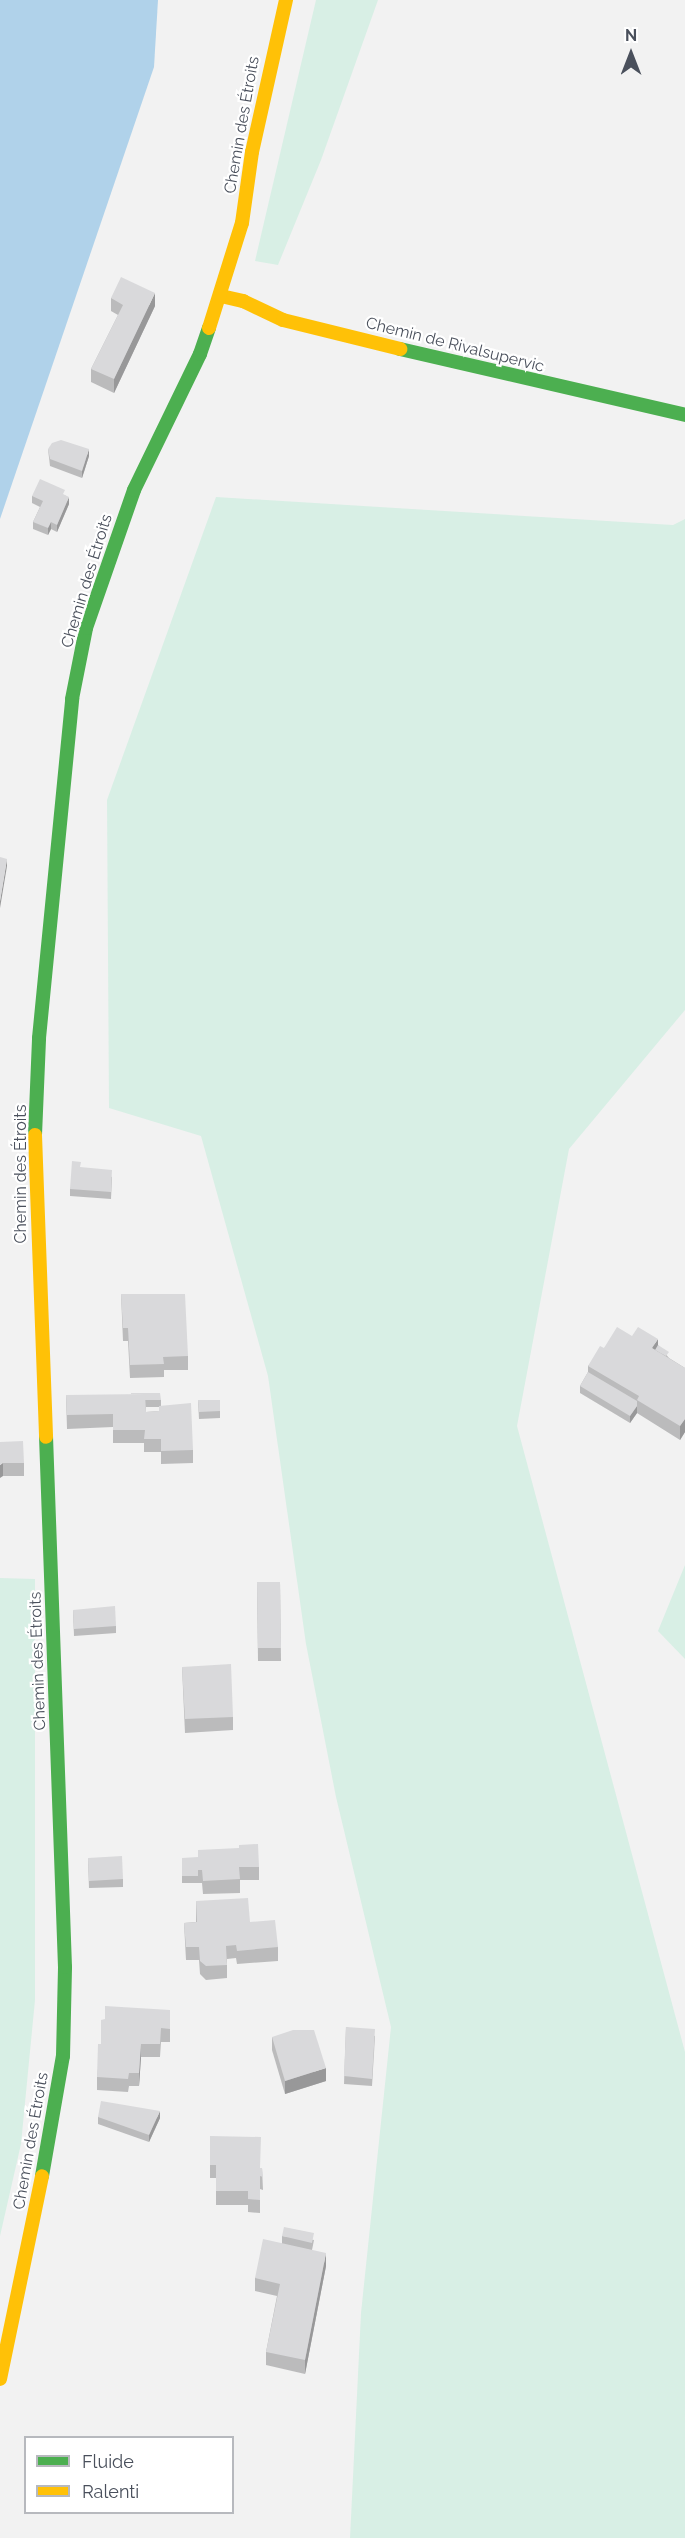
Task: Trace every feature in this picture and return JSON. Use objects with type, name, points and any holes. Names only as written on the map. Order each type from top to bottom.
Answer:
[{"type":"main road","name":"Chemin des Étroits","points":[[0,2379],[52,2132],[63,2056],[65,1967],[63,1868],[35,1143],[40,1026],[62,794],[75,687],[86,628],[134,490],[200,354],[221,297],[242,223],[254,141],[286,0]]},
{"type":"main road","name":"Chemin de Rivalsupervic","points":[[221,297],[243,301],[283,320],[685,415]]},
{"type":"green space","points":[[316,0],[378,0],[321,160],[278,265],[255,261]]},
{"type":"green space","points":[[216,497],[673,525],[685,519],[685,1010],[569,1149],[517,1426],[685,2052],[685,2538],[350,2538],[361,2313],[391,2027],[336,1797],[306,1644],[268,1376],[201,1136],[109,1108],[107,800]]},
{"type":"green space","points":[[685,1565],[685,1659],[658,1631]]},
{"type":"green space","points":[[0,1578],[35,1579],[35,2000],[21,2144],[0,2236]]},
{"type":"water","points":[[0,0],[158,0],[154,67],[0,519]]},
{"type":"building","points":[[121,277],[155,293],[114,379],[91,369],[123,305],[111,298]]},
{"type":"building","points":[[61,440],[89,449],[82,471],[50,459],[48,449],[52,443]]},
{"type":"building","points":[[40,479],[65,490],[63,494],[69,497],[57,525],[51,522],[48,528],[33,522],[43,501],[32,496]]},
{"type":"building","points":[[0,857],[7,859],[0,901]]},
{"type":"building","points":[[72,1161],[81,1162],[80,1167],[112,1170],[111,1192],[70,1189]]},
{"type":"building","points":[[121,1294],[185,1294],[188,1356],[163,1357],[164,1364],[130,1365],[128,1328],[123,1328]]},
{"type":"building","points":[[617,1327],[632,1336],[638,1327],[658,1339],[652,1348],[685,1368],[685,1419],[680,1426],[637,1400],[639,1396],[588,1366],[600,1346],[604,1348]]},
{"type":"building","points":[[658,1345],[669,1352],[666,1356],[655,1350]]},
{"type":"building","points":[[588,1372],[637,1401],[637,1406],[630,1416],[580,1386]]},
{"type":"building","points":[[131,1393],[160,1393],[161,1400],[145,1400],[145,1394]]},
{"type":"building","points":[[145,1394],[146,1412],[159,1411],[159,1406],[191,1403],[193,1450],[161,1451],[161,1439],[144,1439],[145,1430],[113,1430],[113,1414],[67,1415],[66,1395]]},
{"type":"building","points":[[198,1400],[220,1400],[220,1411],[199,1412]]},
{"type":"building","points":[[23,1441],[24,1463],[0,1465],[0,1442]]},
{"type":"building","points":[[257,1582],[280,1582],[281,1648],[258,1648]]},
{"type":"building","points":[[115,1606],[116,1626],[74,1629],[73,1610]]},
{"type":"building","points":[[231,1664],[233,1717],[185,1719],[182,1667]]},
{"type":"building","points":[[258,1844],[259,1867],[239,1867],[240,1879],[203,1881],[202,1870],[198,1870],[198,1850],[239,1848],[239,1845]]},
{"type":"building","points":[[122,1856],[123,1879],[89,1881],[88,1858]]},
{"type":"building","points":[[198,1857],[198,1876],[182,1876],[182,1858]]},
{"type":"building","points":[[248,1898],[250,1922],[275,1920],[278,1947],[237,1951],[236,1945],[226,1946],[227,1965],[206,1966],[200,1961],[199,1947],[186,1947],[184,1923],[197,1922],[196,1901]]},
{"type":"building","points":[[105,2006],[170,2010],[170,2029],[161,2028],[160,2044],[141,2044],[139,2073],[129,2073],[128,2079],[97,2077],[98,2044],[101,2044],[101,2020],[105,2019]]},
{"type":"building","points":[[346,2027],[375,2029],[372,2079],[344,2076]]},
{"type":"building","points":[[293,2030],[314,2030],[326,2068],[285,2081],[272,2037]]},
{"type":"building","points":[[101,2101],[160,2111],[149,2135],[98,2117]]},
{"type":"building","points":[[210,2136],[261,2137],[260,2168],[262,2168],[263,2177],[260,2176],[260,2200],[248,2199],[248,2191],[216,2191],[216,2165],[210,2165]]},
{"type":"building","points":[[284,2227],[314,2233],[312,2243],[282,2236]]},
{"type":"building","points":[[263,2239],[326,2253],[305,2360],[266,2352],[280,2284],[255,2278]]},
{"type":"traffic: fast","points":[[35,1135],[39,1038],[72,699],[86,628],[134,490],[200,354],[209,328]]},
{"type":"traffic: fast","points":[[400,349],[685,415]]},
{"type":"traffic: fast","points":[[42,2176],[63,2056],[65,1967],[46,1437]]},
{"type":"traffic: slow","points":[[209,328],[242,223],[252,152],[286,0]]},
{"type":"traffic: slow","points":[[221,296],[243,301],[283,320],[400,349]]},
{"type":"traffic: slow","points":[[35,1135],[46,1437]]},
{"type":"traffic: slow","points":[[0,2379],[42,2176]]}]
